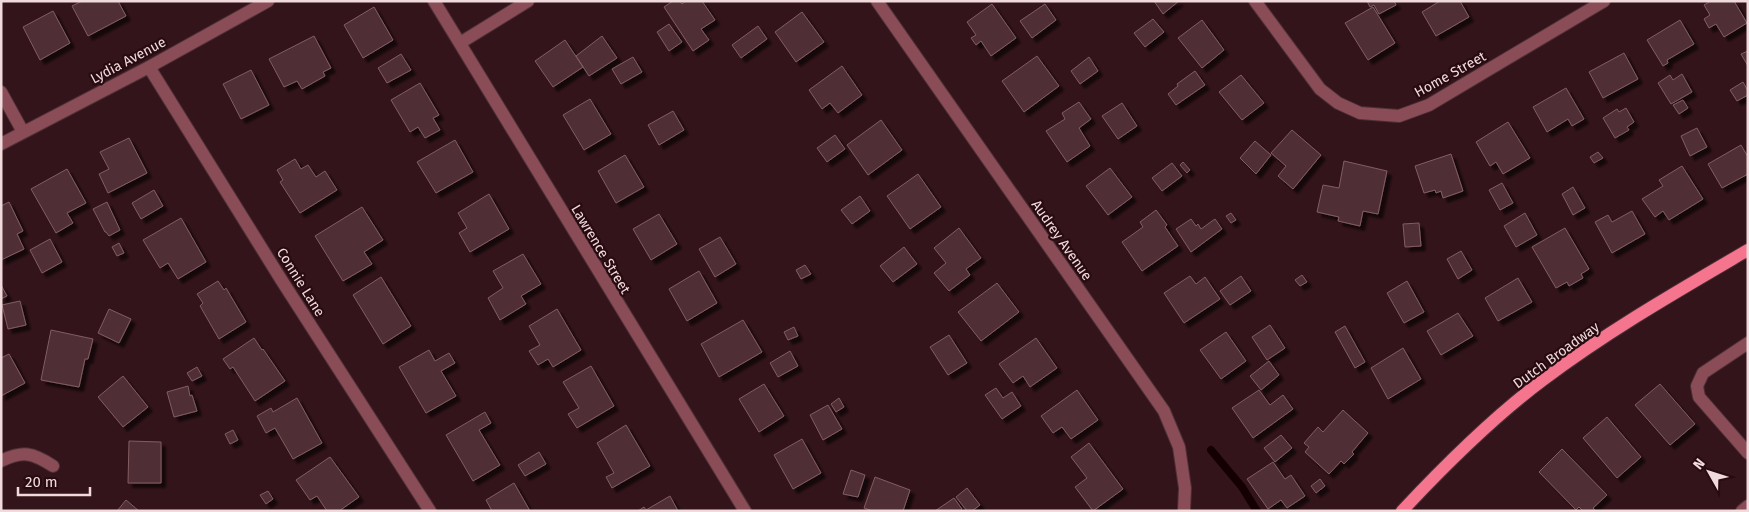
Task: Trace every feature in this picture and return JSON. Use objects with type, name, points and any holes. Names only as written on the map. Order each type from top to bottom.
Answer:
[{"type":"main road","name":"Dutch Broadway","points":[[1402,511],[1483,430],[1542,381],[1606,336],[1748,250]]},
{"type":"street","name":"Lydia Avenue","points":[[1,144],[149,67],[268,1]]},
{"type":"street","name":"Lawrence Street","points":[[434,1],[744,511]]},
{"type":"street","points":[[460,43],[528,1]]},
{"type":"street","name":"Audrey Avenue","points":[[877,1],[1164,411],[1179,447],[1185,488],[1184,511]]},
{"type":"street","name":"Home Street","points":[[1255,1],[1320,89],[1338,103],[1360,113],[1399,116],[1429,106],[1604,1]]},
{"type":"street","name":"Connie Lane","points":[[149,67],[282,281],[430,511]]},
{"type":"street","points":[[1,92],[23,132]]},
{"type":"street","points":[[1748,343],[1703,373],[1697,386],[1699,397],[1748,453]]},
{"type":"street","points":[[1,461],[18,454],[29,454],[40,457],[53,466]]},
{"type":"street","points":[[1742,511],[1748,506]]},
{"type":"building","points":[[82,1],[118,1],[126,16],[88,36],[72,6]]},
{"type":"building","points":[[673,1],[680,1],[682,4],[686,1],[702,1],[715,20],[701,29],[709,40],[693,51],[664,7]]},
{"type":"building","points":[[1154,1],[1179,1],[1163,14]]},
{"type":"building","points":[[1367,1],[1394,1],[1396,5],[1379,14],[1374,5],[1370,7]]},
{"type":"building","points":[[1440,1],[1460,1],[1469,17],[1436,36],[1422,12]]},
{"type":"building","points":[[1711,1],[1734,1],[1747,23],[1724,37],[1716,24],[1709,28],[1704,19],[1710,15],[1704,5]]},
{"type":"building","points":[[992,4],[1016,38],[991,56],[981,41],[976,45],[971,38],[976,35],[967,22]]},
{"type":"building","points":[[1045,4],[1056,20],[1032,38],[1020,21]]},
{"type":"building","points":[[374,7],[393,40],[363,58],[344,25]]},
{"type":"building","points":[[1373,7],[1395,43],[1368,60],[1345,23]]},
{"type":"building","points":[[53,11],[70,43],[40,60],[23,27]]},
{"type":"building","points":[[802,12],[824,42],[796,62],[775,32]]},
{"type":"building","points":[[1153,19],[1164,32],[1145,47],[1134,33]]},
{"type":"building","points":[[1202,20],[1224,50],[1202,68],[1178,38]]},
{"type":"building","points":[[1680,20],[1694,44],[1667,60],[1668,63],[1663,66],[1647,40]]},
{"type":"building","points":[[669,24],[682,42],[669,51],[657,32]]},
{"type":"building","points":[[758,26],[767,39],[741,58],[732,45]]},
{"type":"building","points":[[314,36],[331,68],[323,72],[325,76],[302,89],[297,81],[284,87],[269,59]]},
{"type":"building","points":[[602,36],[617,58],[589,76],[576,56]]},
{"type":"building","points":[[565,40],[583,67],[553,87],[535,61]]},
{"type":"building","points":[[1748,51],[1748,66],[1741,54]]},
{"type":"building","points":[[1624,53],[1638,79],[1603,98],[1589,72]]},
{"type":"building","points":[[401,54],[411,70],[387,83],[378,68]]},
{"type":"building","points":[[1037,56],[1059,86],[1024,112],[1002,81]]},
{"type":"building","points":[[633,57],[642,72],[621,84],[612,69]]},
{"type":"building","points":[[1089,57],[1098,71],[1080,84],[1071,71]]},
{"type":"building","points":[[842,66],[862,95],[838,113],[830,103],[822,109],[809,90]]},
{"type":"building","points":[[251,70],[269,105],[241,119],[223,84]]},
{"type":"building","points":[[1195,71],[1205,85],[1176,105],[1168,94],[1178,86],[1177,84]]},
{"type":"building","points":[[1682,74],[1692,92],[1671,104],[1658,83],[1670,75],[1673,80]]},
{"type":"building","points":[[1241,75],[1264,103],[1242,120],[1219,92]]},
{"type":"building","points":[[1743,82],[1748,95],[1737,101],[1730,90]]},
{"type":"building","points":[[420,83],[439,115],[433,118],[440,130],[425,138],[418,127],[410,132],[391,100]]},
{"type":"building","points":[[1566,88],[1584,119],[1572,126],[1568,119],[1547,132],[1533,107]]},
{"type":"building","points":[[590,99],[611,134],[584,150],[563,115]]},
{"type":"building","points":[[1683,100],[1688,108],[1679,114],[1673,105]]},
{"type":"building","points":[[1079,102],[1091,119],[1079,128],[1090,146],[1067,162],[1046,131],[1065,119],[1062,113]]},
{"type":"building","points":[[1122,103],[1137,126],[1118,139],[1102,116]]},
{"type":"building","points":[[1626,108],[1634,122],[1627,127],[1629,130],[1615,138],[1603,118],[1617,109],[1619,112]]},
{"type":"building","points":[[673,111],[684,130],[659,145],[648,125]]},
{"type":"building","points":[[881,120],[902,150],[868,175],[847,145]]},
{"type":"building","points":[[1508,122],[1530,158],[1503,174],[1496,162],[1490,166],[1476,142]]},
{"type":"building","points":[[1697,128],[1707,147],[1690,156],[1681,136]]},
{"type":"building","points":[[1292,130],[1321,155],[1293,189],[1278,176],[1286,166],[1271,153]]},
{"type":"building","points":[[835,135],[845,149],[827,162],[817,148]]},
{"type":"building","points":[[129,138],[147,173],[108,193],[99,174],[109,169],[100,152]]},
{"type":"building","points":[[455,140],[473,172],[436,193],[417,162]]},
{"type":"building","points":[[1255,141],[1271,155],[1256,174],[1240,158]]},
{"type":"building","points":[[1741,145],[1748,157],[1748,174],[1722,188],[1708,164]]},
{"type":"building","points":[[1598,152],[1603,158],[1594,163],[1590,157]]},
{"type":"building","points":[[1451,154],[1463,191],[1443,198],[1441,191],[1436,193],[1435,190],[1424,193],[1415,166]]},
{"type":"building","points":[[625,155],[644,187],[616,203],[598,171]]},
{"type":"building","points":[[295,159],[301,169],[308,165],[316,177],[325,171],[337,190],[300,213],[280,182],[283,180],[277,170]]},
{"type":"building","points":[[1344,161],[1387,171],[1378,214],[1363,211],[1360,226],[1338,221],[1339,217],[1317,212],[1323,185],[1339,188]]},
{"type":"building","points":[[1183,162],[1190,170],[1187,173],[1180,165]]},
{"type":"building","points":[[1172,163],[1182,176],[1162,191],[1152,178]]},
{"type":"building","points":[[1682,166],[1703,199],[1669,220],[1663,211],[1655,217],[1642,199],[1663,186],[1659,180]]},
{"type":"building","points":[[1110,168],[1132,197],[1108,215],[1086,186]]},
{"type":"building","points":[[67,169],[86,203],[67,213],[73,223],[56,233],[31,189]]},
{"type":"building","points":[[918,174],[941,207],[910,229],[887,196]]},
{"type":"building","points":[[1502,183],[1513,203],[1500,210],[1489,190]]},
{"type":"building","points":[[1573,187],[1585,208],[1573,215],[1562,194]]},
{"type":"building","points":[[154,190],[163,206],[141,219],[132,203]]},
{"type":"building","points":[[489,194],[509,229],[470,252],[459,233],[467,228],[458,213]]},
{"type":"building","points":[[860,196],[870,211],[852,224],[841,210]]},
{"type":"building","points":[[9,202],[23,231],[17,234],[24,249],[1,260],[1,206]]},
{"type":"building","points":[[107,202],[120,230],[109,236],[93,209]]},
{"type":"building","points":[[362,207],[383,240],[364,252],[372,264],[343,281],[315,236]]},
{"type":"building","points":[[1156,210],[1167,225],[1165,227],[1178,246],[1142,271],[1122,242],[1143,227],[1140,222]]},
{"type":"building","points":[[1632,211],[1645,234],[1612,253],[1595,222],[1608,215],[1612,222]]},
{"type":"building","points":[[1231,213],[1236,220],[1231,223],[1226,216]]},
{"type":"building","points":[[1525,213],[1537,235],[1516,247],[1504,226]]},
{"type":"building","points":[[659,214],[677,244],[651,260],[633,229]]},
{"type":"building","points":[[181,218],[206,262],[178,279],[168,263],[160,268],[143,240]]},
{"type":"building","points":[[1191,219],[1201,229],[1215,219],[1222,229],[1191,252],[1176,229]]},
{"type":"building","points":[[1419,223],[1421,246],[1405,247],[1403,224]]},
{"type":"building","points":[[959,228],[981,258],[966,269],[970,275],[949,291],[934,273],[946,263],[934,248]]},
{"type":"building","points":[[1565,228],[1589,269],[1581,274],[1583,278],[1569,286],[1567,282],[1556,288],[1532,247]]},
{"type":"building","points":[[720,237],[736,264],[715,277],[699,249]]},
{"type":"building","points":[[50,239],[62,262],[42,273],[30,250]]},
{"type":"building","points":[[119,243],[124,253],[117,256],[112,247]]},
{"type":"building","points":[[904,247],[917,264],[893,282],[880,266]]},
{"type":"building","points":[[1461,251],[1472,270],[1458,279],[1447,259]]},
{"type":"building","points":[[523,254],[541,284],[521,296],[526,304],[500,320],[488,298],[503,288],[493,271]]},
{"type":"building","points":[[805,265],[811,274],[801,279],[796,270]]},
{"type":"building","points":[[699,271],[717,303],[687,321],[669,289]]},
{"type":"building","points":[[1302,275],[1307,282],[1300,286],[1295,280]]},
{"type":"building","points":[[1190,276],[1196,284],[1205,277],[1220,299],[1184,323],[1164,293]]},
{"type":"building","points":[[1241,276],[1251,291],[1230,305],[1220,291]]},
{"type":"building","points":[[381,277],[411,326],[383,344],[353,295]]},
{"type":"building","points":[[1518,278],[1532,302],[1498,321],[1485,298]]},
{"type":"building","points":[[218,281],[224,290],[226,288],[246,322],[219,339],[200,306],[203,303],[197,294]]},
{"type":"building","points":[[1407,281],[1424,312],[1404,323],[1387,293]]},
{"type":"building","points":[[997,283],[1019,312],[981,341],[958,312]]},
{"type":"building","points":[[1,285],[7,296],[1,299]]},
{"type":"building","points":[[20,301],[26,325],[8,329],[2,305]]},
{"type":"building","points":[[109,309],[131,319],[119,343],[98,333]]},
{"type":"building","points":[[557,309],[581,350],[553,367],[548,359],[538,365],[529,351],[540,345],[529,326]]},
{"type":"building","points":[[1458,313],[1473,336],[1441,355],[1427,331]]},
{"type":"building","points":[[743,320],[762,352],[719,377],[701,344]]},
{"type":"building","points":[[1270,325],[1285,348],[1267,360],[1252,337]]},
{"type":"building","points":[[1345,326],[1365,362],[1355,368],[1335,332]]},
{"type":"building","points":[[794,327],[798,336],[788,340],[784,332]]},
{"type":"building","points":[[51,330],[93,339],[88,359],[85,359],[79,387],[41,380]]},
{"type":"building","points":[[1226,332],[1246,361],[1221,379],[1200,350]]},
{"type":"building","points":[[949,335],[967,363],[948,375],[930,347]]},
{"type":"building","points":[[254,338],[285,381],[255,401],[233,367],[230,369],[223,359]]},
{"type":"building","points":[[1036,338],[1057,368],[1030,387],[1023,376],[1013,383],[999,364]]},
{"type":"building","points":[[1403,348],[1421,379],[1388,399],[1371,368]]},
{"type":"building","points":[[429,350],[435,361],[449,353],[455,363],[441,371],[456,396],[426,413],[399,367]]},
{"type":"building","points":[[790,351],[798,366],[778,377],[770,363]]},
{"type":"building","points":[[9,354],[25,383],[1,396],[1,358]]},
{"type":"building","points":[[1269,361],[1279,375],[1261,390],[1250,376]]},
{"type":"building","points":[[591,366],[614,406],[577,428],[568,414],[579,408],[563,382]]},
{"type":"building","points":[[197,367],[202,376],[192,381],[187,373]]},
{"type":"building","points":[[123,376],[148,407],[123,427],[98,397]]},
{"type":"building","points":[[764,384],[784,416],[759,432],[739,399]]},
{"type":"building","points":[[1660,384],[1695,424],[1670,445],[1635,405]]},
{"type":"building","points":[[188,386],[190,396],[192,395],[197,411],[174,417],[167,392]]},
{"type":"building","points":[[996,388],[1003,398],[1012,392],[1021,406],[1002,419],[985,395]]},
{"type":"building","points":[[1077,390],[1098,420],[1071,439],[1062,427],[1053,433],[1041,416]]},
{"type":"building","points":[[1259,390],[1270,405],[1283,395],[1293,409],[1253,438],[1232,408]]},
{"type":"building","points":[[297,398],[322,443],[293,459],[275,428],[266,433],[257,416],[271,408],[273,412]]},
{"type":"building","points":[[839,398],[844,407],[836,412],[831,404]]},
{"type":"building","points":[[828,405],[842,429],[823,440],[810,415]]},
{"type":"building","points":[[1343,410],[1368,433],[1352,452],[1354,454],[1344,464],[1341,461],[1329,474],[1305,452],[1309,447],[1304,443],[1318,427],[1323,432]]},
{"type":"building","points":[[485,412],[491,423],[479,430],[500,465],[473,481],[446,435]]},
{"type":"building","points":[[1607,417],[1641,457],[1617,478],[1583,438]]},
{"type":"building","points":[[626,425],[650,466],[612,488],[606,477],[614,473],[597,443]]},
{"type":"building","points":[[233,430],[238,440],[230,444],[225,434]]},
{"type":"building","points":[[1281,435],[1292,448],[1275,462],[1264,448]]},
{"type":"building","points":[[802,439],[821,473],[793,489],[774,455]]},
{"type":"building","points":[[129,441],[161,442],[161,483],[128,483]]},
{"type":"building","points":[[1089,443],[1123,489],[1093,511],[1075,487],[1087,478],[1071,457]]},
{"type":"building","points":[[1562,449],[1607,495],[1593,508],[1596,511],[1583,511],[1579,507],[1576,510],[1539,472]]},
{"type":"building","points":[[539,452],[546,464],[525,476],[518,465]]},
{"type":"building","points":[[330,457],[359,497],[339,511],[327,511],[317,496],[310,500],[296,480]]},
{"type":"building","points":[[1273,462],[1285,479],[1291,475],[1305,496],[1287,508],[1281,500],[1268,509],[1247,479]]},
{"type":"building","points":[[851,470],[865,475],[858,497],[843,494]]},
{"type":"building","points":[[875,477],[910,490],[903,511],[873,511],[864,508]]},
{"type":"building","points":[[1320,479],[1325,486],[1316,493],[1311,486]]},
{"type":"building","points":[[514,483],[530,511],[492,511],[486,500]]},
{"type":"building","points":[[967,488],[980,505],[972,511],[967,511],[956,497]]},
{"type":"building","points":[[268,491],[273,499],[266,504],[260,495]]},
{"type":"building","points":[[670,496],[678,511],[638,511],[644,507],[646,510]]},
{"type":"building","points":[[954,498],[962,509],[960,511],[935,511]]},
{"type":"building","points":[[126,500],[139,511],[117,511]]},
{"type":"waterway","points":[[1211,450],[1242,487],[1257,511]]}]
